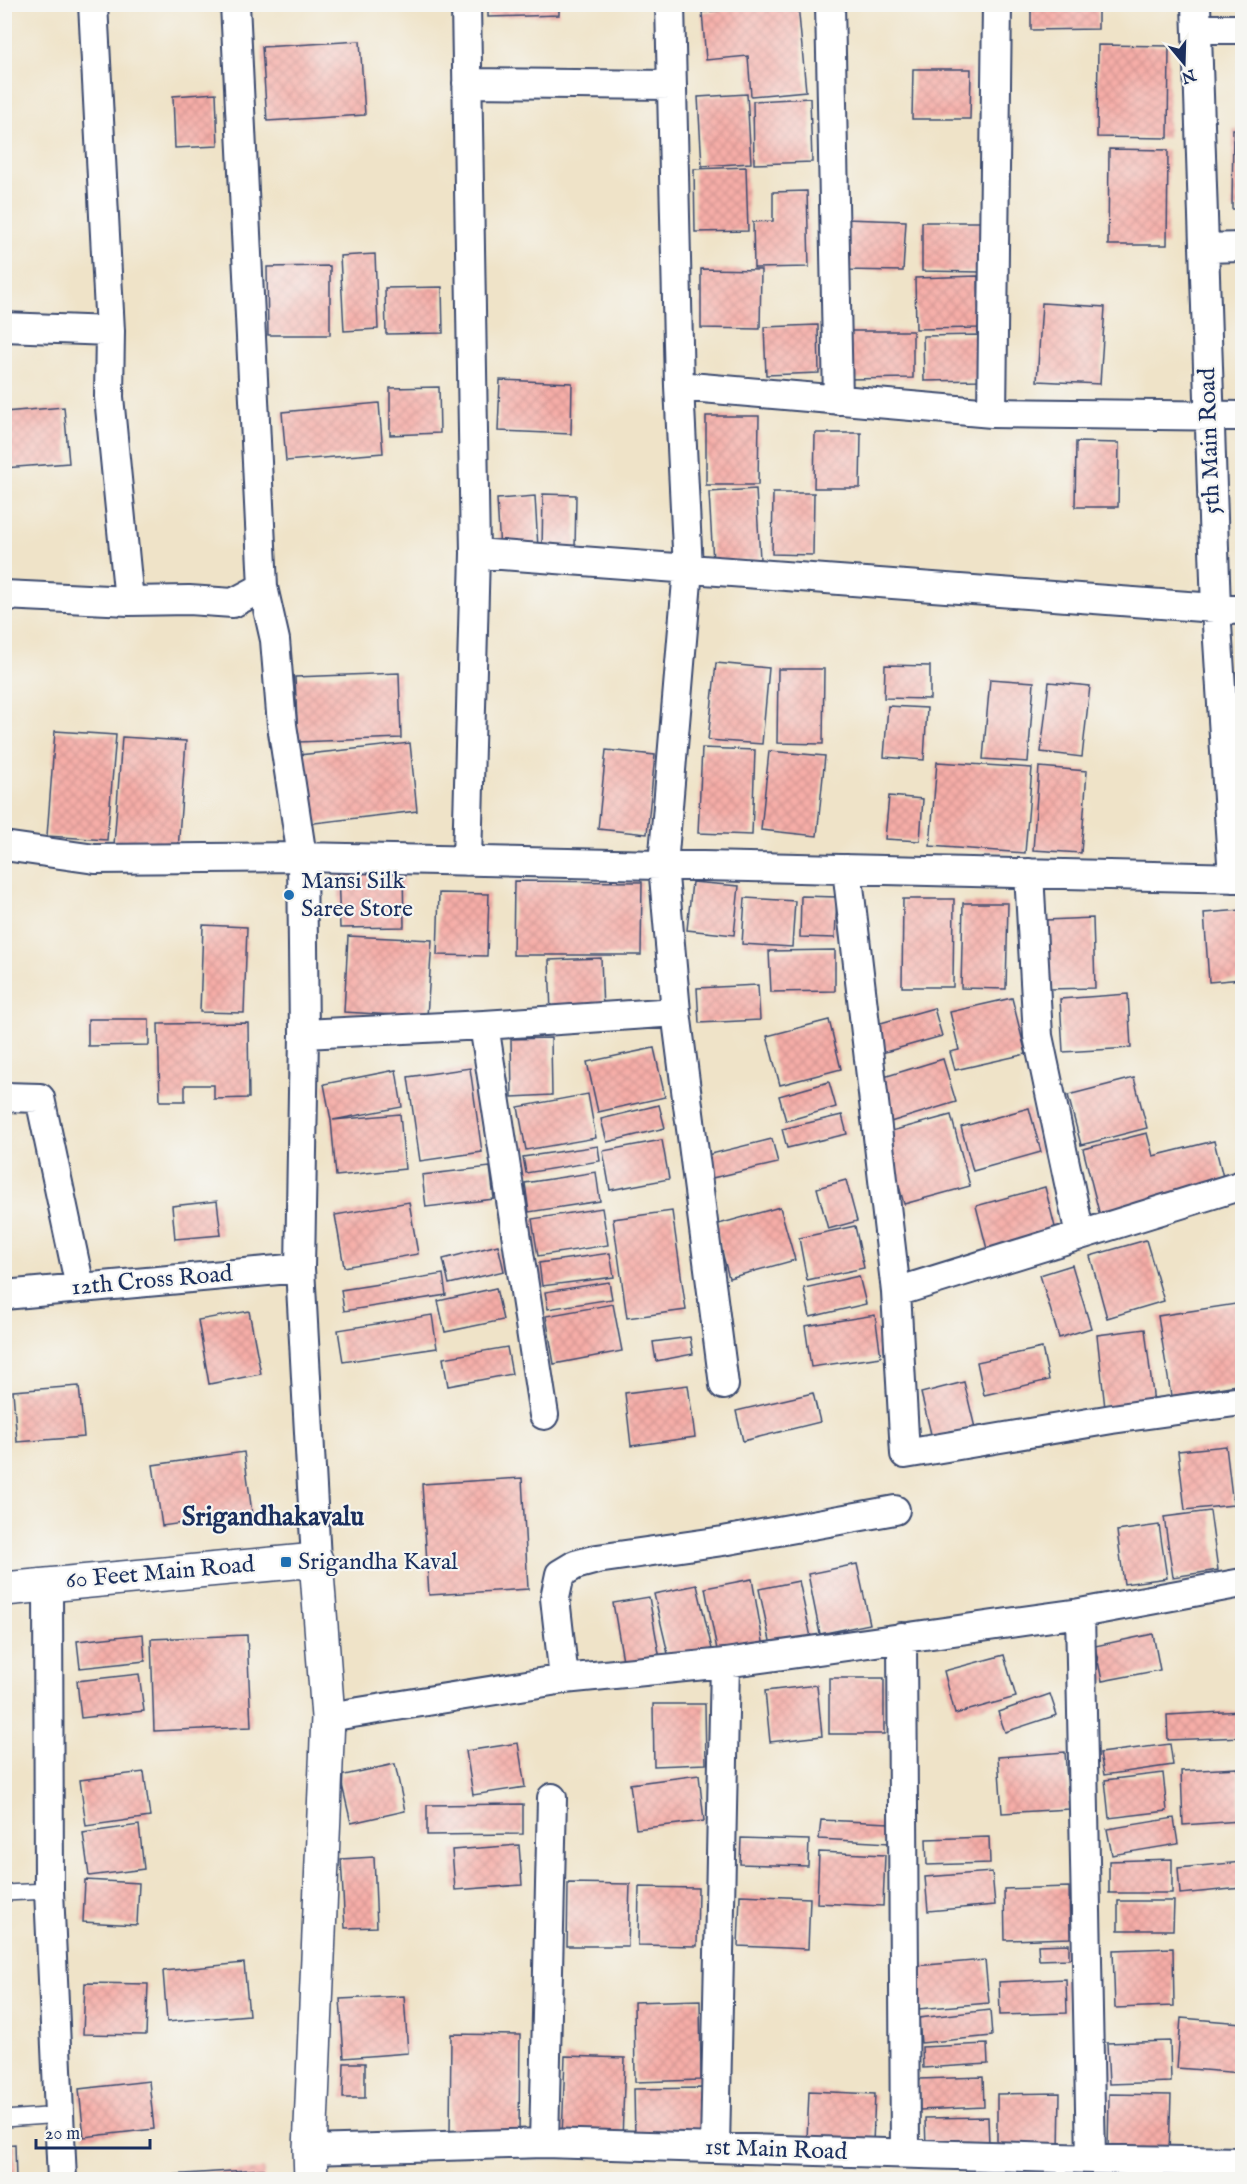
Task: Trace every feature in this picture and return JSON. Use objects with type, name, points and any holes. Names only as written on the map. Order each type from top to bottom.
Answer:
[{"type":"street","points":[[93,4],[110,331],[109,397],[129,601]]},
{"type":"street","points":[[235,4],[263,587],[275,640],[282,725],[302,857],[304,1034],[300,1268],[316,1560],[328,1717],[311,2165]]},
{"type":"street","points":[[466,4],[475,553],[467,861]]},
{"type":"street","points":[[670,4],[679,386],[688,569],[663,865],[676,1012],[724,1385]]},
{"type":"street","points":[[830,4],[838,400]]},
{"type":"street","points":[[992,413],[997,4]]},
{"type":"street","points":[[1197,17],[1242,29]]},
{"type":"street","name":"5th Main Road","points":[[1197,17],[1209,415],[1229,610],[1238,878]]},
{"type":"street","points":[[468,83],[672,85]]},
{"type":"street","points":[[1204,248],[1242,247]]},
{"type":"street","points":[[4,327],[110,331]]},
{"type":"street","points":[[679,386],[992,413],[1242,416]]},
{"type":"street","points":[[475,553],[1229,610]]},
{"type":"street","points":[[4,595],[233,603],[263,587]]},
{"type":"street","points":[[4,846],[95,859],[302,857],[1238,878]]},
{"type":"street","points":[[847,869],[896,1292],[905,1454],[1101,1421],[1242,1401]]},
{"type":"street","points":[[1029,873],[1038,1036],[1080,1235]]},
{"type":"street","points":[[304,1034],[676,1012]]},
{"type":"street","points":[[484,1025],[544,1414]]},
{"type":"street","points":[[4,1097],[40,1098],[80,1287]]},
{"type":"street","points":[[896,1292],[1242,1185]]},
{"type":"street","name":"12th Cross Road","points":[[4,1295],[300,1268]]},
{"type":"street","points":[[564,1678],[555,1598],[560,1574],[575,1565],[628,1553],[723,1541],[896,1510]]},
{"type":"street","name":"60 Feet Main Road","points":[[4,1589],[48,1583],[316,1560]]},
{"type":"street","points":[[48,1583],[49,1891],[62,2180]]},
{"type":"street","points":[[328,1717],[564,1678],[725,1663],[1080,1613],[1242,1583]]},
{"type":"street","points":[[1080,1613],[1091,2158]]},
{"type":"street","points":[[902,1637],[905,2153]]},
{"type":"street","points":[[715,2148],[725,1663]]},
{"type":"street","points":[[544,2143],[552,1798]]},
{"type":"street","name":"1st Main Road","points":[[311,2165],[544,2143],[1242,2162]]},
{"type":"lane","points":[[4,1893],[49,1891]]},
{"type":"lane","points":[[4,2119],[60,2115]]},
{"type":"building","points":[[488,4],[559,4],[559,15],[488,17]]},
{"type":"building","points":[[798,4],[806,91],[751,96],[748,56],[706,60],[702,12]]},
{"type":"building","points":[[1031,4],[1098,4],[1098,29],[1031,30]]},
{"type":"building","points":[[360,41],[365,115],[267,121],[262,47]]},
{"type":"building","points":[[1098,45],[1169,46],[1168,138],[1097,137]]},
{"type":"building","points":[[913,69],[971,69],[970,119],[912,119]]},
{"type":"building","points":[[216,93],[218,146],[175,148],[173,96]]},
{"type":"building","points":[[747,94],[751,163],[702,166],[698,97]]},
{"type":"building","points":[[810,98],[812,162],[754,164],[753,101]]},
{"type":"building","points":[[1233,129],[1242,129],[1242,209],[1232,209]]},
{"type":"building","points":[[1109,149],[1168,150],[1167,245],[1108,245]]},
{"type":"building","points":[[746,167],[748,231],[695,232],[694,169]]},
{"type":"building","points":[[807,191],[809,267],[754,268],[753,222],[773,221],[773,192]]},
{"type":"building","points":[[844,219],[906,221],[903,271],[843,270]]},
{"type":"building","points":[[922,222],[982,222],[981,272],[922,271]]},
{"type":"building","points":[[375,254],[378,329],[344,331],[340,256]]},
{"type":"building","points":[[330,266],[330,335],[268,335],[267,267]]},
{"type":"building","points":[[701,269],[761,270],[760,329],[701,328]]},
{"type":"building","points":[[978,276],[979,328],[916,329],[915,278]]},
{"type":"building","points":[[442,287],[443,333],[386,334],[385,288]]},
{"type":"building","points":[[1042,303],[1105,307],[1100,384],[1037,381]]},
{"type":"building","points":[[818,325],[819,373],[766,375],[764,327]]},
{"type":"building","points":[[847,331],[913,331],[913,378],[847,379]]},
{"type":"building","points":[[980,335],[981,380],[924,381],[923,336]]},
{"type":"building","points":[[500,380],[572,383],[571,434],[498,431]]},
{"type":"building","points":[[439,387],[440,433],[390,435],[390,388]]},
{"type":"building","points":[[379,403],[383,453],[286,461],[282,412]]},
{"type":"building","points":[[64,407],[69,463],[4,468],[4,412]]},
{"type":"building","points":[[706,416],[759,416],[758,485],[706,485]]},
{"type":"building","points":[[815,433],[861,433],[860,488],[814,488]]},
{"type":"building","points":[[1076,442],[1119,443],[1118,507],[1075,507]]},
{"type":"building","points":[[756,489],[760,559],[713,562],[709,492]]},
{"type":"building","points":[[773,493],[814,493],[813,555],[772,554]]},
{"type":"building","points":[[543,494],[576,495],[575,550],[542,550]]},
{"type":"building","points":[[535,496],[538,548],[500,551],[497,499]]},
{"type":"building","points":[[716,663],[769,668],[762,744],[708,740]]},
{"type":"building","points":[[885,665],[930,666],[930,699],[884,698]]},
{"type":"building","points":[[778,669],[824,669],[823,744],[777,743]]},
{"type":"building","points":[[399,673],[401,738],[298,742],[295,677]]},
{"type":"building","points":[[990,679],[1034,682],[1028,762],[983,759]]},
{"type":"building","points":[[1049,682],[1090,686],[1082,757],[1041,752]]},
{"type":"building","points":[[888,706],[927,708],[924,760],[884,757]]},
{"type":"building","points":[[55,731],[116,735],[107,840],[47,836]]},
{"type":"building","points":[[122,737],[186,741],[178,850],[114,845]]},
{"type":"building","points":[[410,743],[417,811],[306,824],[299,755]]},
{"type":"building","points":[[702,748],[755,750],[752,835],[698,833]]},
{"type":"building","points":[[606,750],[655,755],[647,834],[598,829]]},
{"type":"building","points":[[769,751],[825,756],[817,836],[761,830]]},
{"type":"building","points":[[937,762],[1032,768],[1025,853],[930,846]]},
{"type":"building","points":[[1039,767],[1087,771],[1081,853],[1033,850]]},
{"type":"building","points":[[889,796],[923,799],[920,841],[885,839]]},
{"type":"building","points":[[403,870],[404,927],[340,928],[338,872]]},
{"type":"building","points":[[514,881],[642,882],[641,955],[513,955]]},
{"type":"building","points":[[692,882],[739,886],[734,935],[687,930]]},
{"type":"building","points":[[439,893],[489,894],[487,956],[437,955]]},
{"type":"building","points":[[801,896],[837,897],[835,938],[800,937]]},
{"type":"building","points":[[745,898],[795,901],[792,947],[742,944]]},
{"type":"building","points":[[903,899],[954,899],[953,987],[902,987]]},
{"type":"building","points":[[963,903],[1008,903],[1006,989],[961,988]]},
{"type":"building","points":[[1242,910],[1242,979],[1209,982],[1204,913]]},
{"type":"building","points":[[1093,918],[1095,988],[1048,989],[1046,920]]},
{"type":"building","points":[[203,925],[247,927],[244,1013],[200,1012]]},
{"type":"building","points":[[348,936],[432,940],[427,1017],[344,1012]]},
{"type":"building","points":[[835,950],[835,991],[771,992],[769,951]]},
{"type":"building","points":[[601,958],[603,1011],[551,1013],[549,960]]},
{"type":"building","points":[[758,985],[760,1020],[699,1023],[697,988]]},
{"type":"building","points":[[1128,994],[1131,1048],[1063,1052],[1060,999]]},
{"type":"building","points":[[1012,998],[1026,1054],[955,1070],[950,1052],[959,1050],[950,1012]]},
{"type":"building","points":[[934,1008],[942,1036],[878,1054],[870,1026]]},
{"type":"building","points":[[88,1019],[149,1019],[149,1045],[88,1046]]},
{"type":"building","points":[[829,1020],[841,1069],[780,1085],[767,1036]]},
{"type":"building","points":[[248,1023],[249,1098],[214,1099],[214,1085],[185,1085],[185,1101],[160,1101],[158,1024]]},
{"type":"building","points":[[551,1038],[552,1095],[512,1097],[511,1039]]},
{"type":"building","points":[[654,1048],[665,1097],[598,1112],[587,1062]]},
{"type":"building","points":[[943,1059],[956,1102],[887,1123],[874,1080]]},
{"type":"building","points":[[470,1068],[482,1152],[420,1161],[408,1077]]},
{"type":"building","points":[[396,1070],[402,1107],[333,1120],[400,1114],[405,1169],[336,1176],[331,1120],[324,1084]]},
{"type":"building","points":[[1134,1078],[1147,1128],[1081,1145],[1068,1095]]},
{"type":"building","points":[[829,1082],[836,1107],[786,1121],[779,1096]]},
{"type":"building","points":[[588,1094],[596,1138],[526,1150],[518,1107]]},
{"type":"building","points":[[659,1105],[665,1128],[607,1142],[601,1119]]},
{"type":"building","points":[[1029,1108],[1041,1152],[973,1171],[961,1127]]},
{"type":"building","points":[[842,1115],[847,1134],[787,1148],[782,1129]]},
{"type":"building","points":[[951,1115],[970,1186],[904,1204],[884,1133]]},
{"type":"building","points":[[1147,1133],[1153,1156],[1214,1141],[1225,1185],[1100,1216],[1083,1149]]},
{"type":"building","points":[[772,1139],[778,1163],[712,1178],[707,1155]]},
{"type":"building","points":[[662,1140],[669,1179],[610,1190],[603,1151]]},
{"type":"building","points":[[598,1146],[600,1161],[526,1173],[523,1157]]},
{"type":"building","points":[[490,1167],[494,1199],[426,1207],[422,1175]]},
{"type":"building","points":[[596,1172],[600,1201],[529,1212],[525,1183]]},
{"type":"building","points":[[846,1180],[857,1221],[828,1229],[817,1188]]},
{"type":"building","points":[[1045,1187],[1057,1235],[988,1253],[976,1206]]},
{"type":"building","points":[[217,1201],[221,1235],[175,1239],[172,1206]]},
{"type":"building","points":[[409,1202],[418,1254],[344,1267],[335,1215]]},
{"type":"building","points":[[780,1207],[795,1260],[729,1278],[715,1225]]},
{"type":"building","points":[[602,1208],[608,1245],[538,1256],[532,1219]]},
{"type":"building","points":[[672,1211],[686,1310],[627,1318],[613,1219]]},
{"type":"building","points":[[855,1226],[864,1268],[807,1280],[799,1238]]},
{"type":"building","points":[[1146,1240],[1164,1301],[1107,1318],[1090,1256]]},
{"type":"building","points":[[498,1245],[504,1271],[449,1284],[443,1259]]},
{"type":"building","points":[[610,1253],[614,1277],[542,1286],[539,1263]]},
{"type":"building","points":[[1072,1265],[1091,1328],[1059,1338],[1040,1275]]},
{"type":"building","points":[[443,1274],[446,1295],[344,1311],[341,1290]]},
{"type":"building","points":[[859,1276],[866,1304],[810,1317],[804,1288]]},
{"type":"building","points":[[609,1282],[612,1299],[548,1309],[545,1292]]},
{"type":"building","points":[[496,1288],[503,1320],[445,1332],[438,1301]]},
{"type":"building","points":[[1242,1303],[1242,1384],[1171,1396],[1158,1316]]},
{"type":"building","points":[[613,1304],[622,1351],[554,1364],[546,1316]]},
{"type":"building","points":[[249,1311],[261,1374],[209,1384],[198,1320]]},
{"type":"building","points":[[432,1315],[437,1348],[343,1362],[338,1330]]},
{"type":"building","points":[[875,1315],[881,1357],[811,1367],[805,1326]]},
{"type":"building","points":[[1145,1329],[1154,1403],[1105,1408],[1097,1335]]},
{"type":"building","points":[[690,1337],[693,1354],[656,1361],[653,1342]]},
{"type":"building","points":[[507,1347],[512,1374],[448,1386],[443,1358]]},
{"type":"building","points":[[1042,1348],[1049,1380],[984,1395],[977,1362]]},
{"type":"building","points":[[964,1382],[975,1428],[932,1438],[921,1393]]},
{"type":"building","points":[[688,1385],[695,1437],[631,1446],[625,1393]]},
{"type":"building","points":[[79,1386],[84,1437],[17,1442],[13,1391]]},
{"type":"building","points":[[813,1393],[820,1422],[743,1441],[736,1411]]},
{"type":"building","points":[[4,1398],[6,1398],[8,1446],[4,1446]]},
{"type":"building","points":[[1226,1446],[1233,1505],[1185,1510],[1178,1451]]},
{"type":"building","points":[[244,1452],[252,1513],[162,1526],[153,1465]]},
{"type":"building","points":[[522,1478],[528,1589],[429,1595],[422,1484]]},
{"type":"building","points":[[1210,1511],[1218,1570],[1173,1577],[1164,1517]]},
{"type":"building","points":[[1159,1525],[1167,1578],[1124,1584],[1117,1531]]},
{"type":"building","points":[[857,1564],[870,1624],[820,1634],[808,1574]]},
{"type":"building","points":[[752,1579],[764,1647],[718,1655],[705,1588]]},
{"type":"building","points":[[799,1581],[812,1642],[772,1650],[759,1589]]},
{"type":"building","points":[[697,1585],[712,1649],[669,1658],[654,1594]]},
{"type":"building","points":[[649,1597],[660,1659],[624,1666],[613,1603]]},
{"type":"building","points":[[143,1634],[145,1661],[80,1668],[77,1641]]},
{"type":"building","points":[[1153,1634],[1160,1670],[1102,1681],[1095,1646]]},
{"type":"building","points":[[247,1635],[251,1727],[154,1731],[151,1639]]},
{"type":"building","points":[[1004,1655],[1016,1697],[955,1714],[944,1671]]},
{"type":"building","points":[[139,1674],[144,1711],[81,1718],[77,1681]]},
{"type":"building","points":[[829,1678],[884,1678],[884,1734],[829,1734]]},
{"type":"building","points":[[817,1685],[822,1736],[770,1742],[765,1691]]},
{"type":"building","points":[[1050,1694],[1057,1715],[1005,1732],[998,1712]]},
{"type":"building","points":[[653,1704],[705,1704],[706,1764],[654,1766]]},
{"type":"building","points":[[1242,1711],[1242,1737],[1168,1740],[1167,1715]]},
{"type":"building","points":[[518,1743],[525,1787],[473,1795],[466,1751]]},
{"type":"building","points":[[1170,1744],[1173,1765],[1104,1775],[1100,1753]]},
{"type":"building","points":[[1065,1752],[1069,1809],[1002,1813],[998,1757]]},
{"type":"building","points":[[395,1764],[405,1811],[351,1823],[340,1776]]},
{"type":"building","points":[[1238,1768],[1240,1821],[1183,1825],[1181,1771]]},
{"type":"building","points":[[144,1772],[150,1817],[86,1826],[80,1780]]},
{"type":"building","points":[[1163,1773],[1167,1811],[1109,1818],[1105,1780]]},
{"type":"building","points":[[699,1775],[704,1821],[636,1829],[630,1784]]},
{"type":"building","points":[[523,1804],[523,1834],[427,1835],[427,1805]]},
{"type":"building","points":[[1174,1818],[1178,1844],[1112,1855],[1107,1829]]},
{"type":"building","points":[[821,1820],[890,1823],[890,1843],[819,1839]]},
{"type":"building","points":[[139,1825],[144,1869],[89,1876],[83,1833]]},
{"type":"building","points":[[989,1837],[990,1863],[927,1865],[926,1839]]},
{"type":"building","points":[[741,1838],[809,1840],[808,1866],[740,1864]]},
{"type":"building","points":[[519,1845],[522,1885],[455,1890],[452,1850]]},
{"type":"building","points":[[819,1852],[885,1855],[883,1906],[817,1903]]},
{"type":"building","points":[[374,1857],[377,1927],[345,1928],[341,1859]]},
{"type":"building","points":[[1172,1859],[1172,1893],[1109,1893],[1109,1861]]},
{"type":"building","points":[[1242,1862],[1242,1888],[1180,1894],[1178,1868]]},
{"type":"building","points":[[992,1872],[995,1905],[928,1911],[925,1877]]},
{"type":"building","points":[[85,1880],[139,1883],[137,1925],[83,1922]]},
{"type":"building","points":[[568,1883],[630,1884],[628,1946],[567,1946]]},
{"type":"building","points":[[639,1887],[698,1888],[697,1946],[638,1945]]},
{"type":"building","points":[[1069,1887],[1070,1938],[1005,1940],[1004,1889]]},
{"type":"building","points":[[740,1895],[810,1898],[808,1949],[738,1946]]},
{"type":"building","points":[[1118,1901],[1174,1901],[1173,1930],[1118,1930]]},
{"type":"building","points":[[1069,1944],[1069,1959],[1039,1960],[1038,1945]]},
{"type":"building","points":[[1173,1948],[1174,2006],[1115,2008],[1113,1950]]},
{"type":"building","points":[[985,1960],[989,2003],[918,2009],[915,1966]]},
{"type":"building","points":[[244,1963],[249,2015],[167,2022],[163,1971]]},
{"type":"building","points":[[1066,1979],[1067,2013],[1000,2015],[999,1982]]},
{"type":"building","points":[[85,1983],[148,1984],[146,2035],[83,2034]]},
{"type":"building","points":[[404,1996],[408,2053],[344,2058],[340,1999]]},
{"type":"building","points":[[700,2000],[701,2080],[635,2082],[634,2002]]},
{"type":"building","points":[[990,2010],[992,2036],[921,2043],[919,2018]]},
{"type":"building","points":[[1181,2018],[1242,2023],[1242,2073],[1177,2068]]},
{"type":"building","points":[[4,2021],[13,2076],[4,2077]]},
{"type":"building","points":[[451,2034],[520,2035],[519,2134],[450,2133]]},
{"type":"building","points":[[1170,2041],[1171,2082],[1109,2084],[1107,2043]]},
{"type":"building","points":[[987,2044],[988,2064],[923,2068],[922,2047]]},
{"type":"building","points":[[565,2056],[625,2058],[622,2140],[562,2138]]},
{"type":"building","points":[[344,2063],[365,2063],[365,2098],[343,2098]]},
{"type":"building","points":[[983,2077],[984,2107],[920,2110],[919,2079]]},
{"type":"building","points":[[149,2081],[154,2129],[84,2137],[79,2089]]},
{"type":"building","points":[[703,2088],[703,2140],[635,2141],[634,2089]]},
{"type":"building","points":[[809,2091],[875,2094],[873,2143],[807,2140]]},
{"type":"building","points":[[1060,2093],[1059,2151],[997,2150],[997,2094]]},
{"type":"building","points":[[1109,2094],[1171,2095],[1169,2152],[1108,2151]]},
{"type":"building","points":[[988,2117],[989,2145],[926,2147],[925,2118]]},
{"type":"building","points":[[15,2144],[16,2180],[4,2180],[4,2145]]},
{"type":"building","points":[[264,2169],[264,2180],[169,2180],[169,2175]]},
{"type":"place","name":"Mansi Silk Saree Store","points":[[289,895]]},
{"type":"place","name":"Srigandha Kaval","points":[[286,1562]]},
{"type":"district","name":"Srigandhakavalu","points":[[273,1518]]}]
